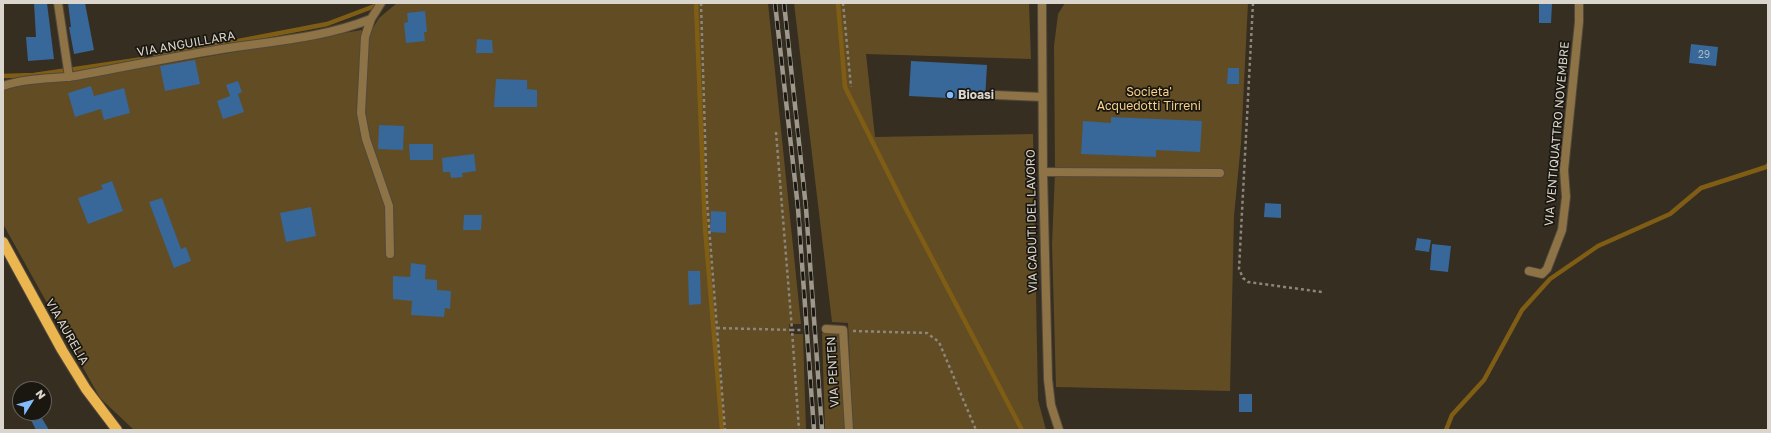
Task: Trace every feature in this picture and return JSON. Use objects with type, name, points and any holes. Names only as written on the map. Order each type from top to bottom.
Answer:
[{"type":"main road","name":"VIA AURELIA","points":[[3,242],[62,350],[86,389],[117,430]]},
{"type":"street","points":[[58,3],[69,77]]},
{"type":"street","points":[[381,3],[371,19],[365,37],[361,113],[366,139],[389,206],[390,254]]},
{"type":"street","name":"VIA VENTIQUATTRO NOVEMBRE","points":[[1530,271],[1542,274],[1547,269],[1562,230],[1566,197],[1564,170],[1579,22],[1579,3]]},
{"type":"street","name":"VIA CADUTI DEL LAVORO","points":[[1042,7],[1043,172],[1048,379],[1051,404],[1059,430]]},
{"type":"street","name":"VIA ANGUILLARA","points":[[3,86],[13,82],[69,77],[159,62],[222,49],[320,34],[346,28],[371,19]]},
{"type":"street","points":[[995,95],[1042,97]]},
{"type":"street","points":[[1043,172],[1220,173]]},
{"type":"street","name":"VIA PENTEN","points":[[826,330],[843,330],[849,430]]},
{"type":"path","points":[[701,3],[707,201],[725,430]]},
{"type":"path","points":[[844,3],[850,86]]},
{"type":"path","points":[[1253,3],[1240,269],[1243,278],[1248,282],[1322,292]]},
{"type":"path","points":[[776,132],[799,430]]},
{"type":"path","points":[[717,328],[801,330]]},
{"type":"path","points":[[843,330],[927,333],[933,336],[939,342],[976,430]]},
{"type":"green space","points":[[397,3],[768,3],[801,324],[789,324],[790,334],[803,334],[806,430],[134,430],[100,398],[3,224],[3,88],[107,74],[373,28],[379,18]]},
{"type":"green space","points":[[794,3],[1029,3],[1031,59],[866,54],[875,137],[1033,134],[1038,400],[1046,430],[853,430],[848,323],[832,322]]},
{"type":"green space","name":"Societa' Acquedotti Tirreni","points":[[1065,3],[1248,3],[1241,143],[1234,216],[1230,391],[1056,387],[1052,244],[1055,172],[1054,46],[1058,14]]},
{"type":"green space","points":[[822,333],[837,333],[840,338],[845,430],[825,430]]},
{"type":"building","points":[[34,3],[47,3],[54,59],[28,61],[26,37],[36,37]]},
{"type":"building","points":[[68,3],[85,3],[94,50],[74,54],[69,27],[71,27]]},
{"type":"building","points":[[1539,4],[1552,4],[1551,23],[1539,23]]},
{"type":"building","points":[[425,11],[427,32],[424,32],[425,41],[406,43],[404,23],[408,22],[407,13]]},
{"type":"building","points":[[477,39],[492,40],[493,53],[476,53]]},
{"type":"building","points":[[1691,44],[1718,47],[1716,66],[1689,63]]},
{"type":"building","points":[[195,60],[200,84],[165,91],[160,66]]},
{"type":"building","points":[[911,61],[987,65],[985,100],[909,96]]},
{"type":"building","points":[[1228,68],[1239,68],[1239,84],[1227,84]]},
{"type":"building","points":[[496,79],[527,80],[527,89],[537,90],[537,107],[494,107]]},
{"type":"building","points":[[238,81],[242,92],[238,94],[244,112],[223,119],[217,101],[230,96],[226,85]]},
{"type":"building","points":[[91,86],[94,96],[124,88],[130,113],[104,120],[101,109],[75,117],[68,93]]},
{"type":"building","points":[[1111,117],[1202,121],[1200,152],[1156,150],[1156,157],[1081,154],[1083,121],[1111,123]]},
{"type":"building","points":[[379,125],[404,126],[403,150],[378,149]]},
{"type":"building","points":[[409,144],[433,144],[433,160],[410,160]]},
{"type":"building","points":[[474,154],[476,171],[462,173],[463,177],[451,178],[450,172],[443,172],[442,158]]},
{"type":"building","points":[[112,181],[123,211],[88,224],[78,198],[103,189],[101,185]]},
{"type":"building","points":[[162,198],[181,249],[186,247],[191,261],[174,268],[149,202]]},
{"type":"building","points":[[1265,203],[1281,204],[1281,218],[1264,217]]},
{"type":"building","points":[[311,207],[316,236],[286,242],[280,213]]},
{"type":"building","points":[[711,211],[726,212],[726,233],[710,232]]},
{"type":"building","points":[[464,215],[482,215],[481,230],[463,230]]},
{"type":"building","points":[[1417,238],[1431,240],[1429,252],[1415,250]]},
{"type":"building","points":[[1432,244],[1451,246],[1448,272],[1430,270]]},
{"type":"building","points":[[411,263],[426,265],[425,279],[437,280],[437,290],[451,291],[450,309],[445,308],[444,317],[411,315],[412,301],[393,299],[393,276],[410,277]]},
{"type":"building","points":[[688,271],[700,271],[701,304],[689,305]]},
{"type":"building","points":[[1239,394],[1252,394],[1252,412],[1239,412]]},
{"type":"building","points":[[32,421],[44,421],[49,430],[36,430]]},
{"type":"waterway","points":[[696,3],[705,228],[722,430]]},
{"type":"waterway","points":[[838,3],[845,87],[906,209],[1022,430]]},
{"type":"waterway","points":[[155,57],[327,24],[380,4]]},
{"type":"waterway","points":[[3,76],[34,75],[143,59]]},
{"type":"waterway","points":[[1446,430],[1452,415],[1484,380],[1522,310],[1550,279],[1598,246],[1670,214],[1701,188],[1766,167],[1768,165]]},
{"type":"railway","points":[[775,3],[798,208],[814,430]]},
{"type":"railway","points":[[784,3],[806,208],[822,430]]},
{"type":"place","name":"Bioasi","points":[[950,95]]}]
